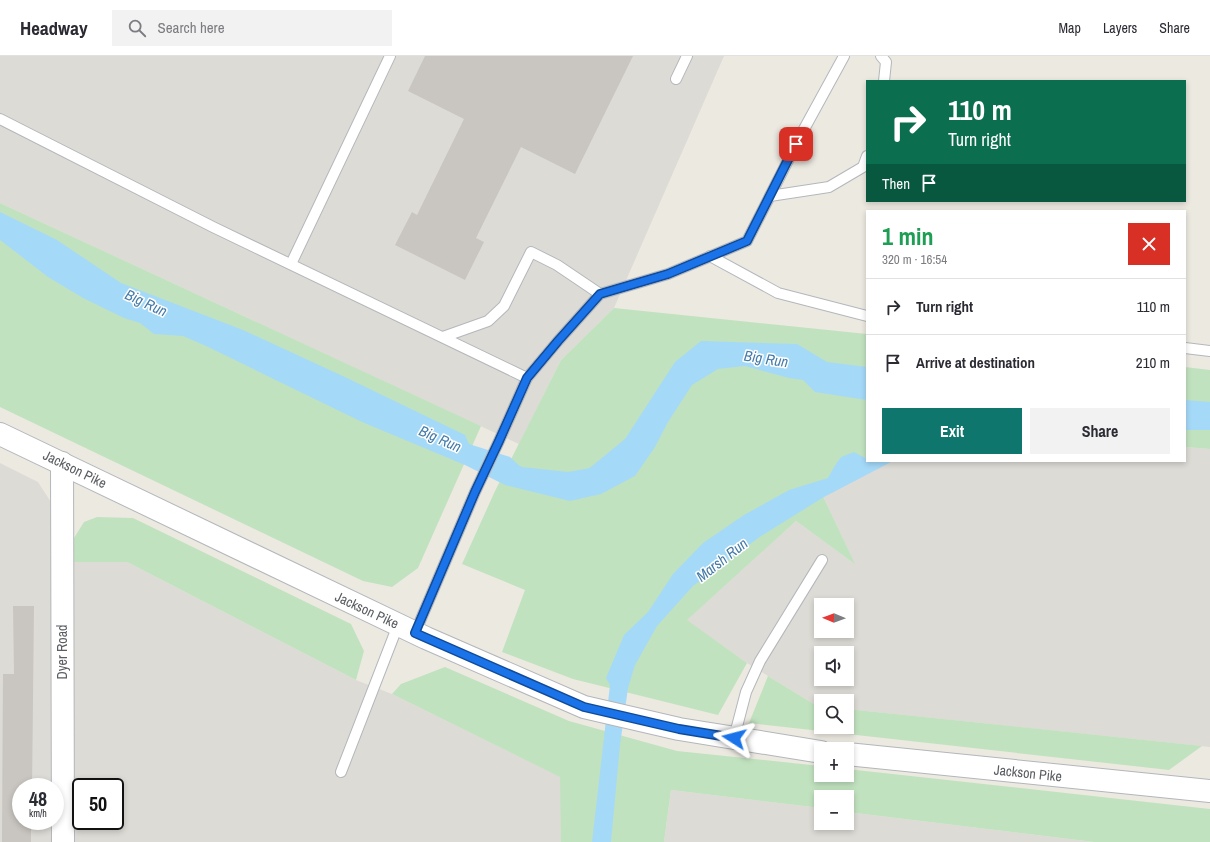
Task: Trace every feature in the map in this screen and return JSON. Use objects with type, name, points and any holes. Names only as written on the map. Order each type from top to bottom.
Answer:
[{"type":"main road","name":"Jackson Pike","points":[[0,434],[407,629],[584,707],[679,729],[814,751]]},
{"type":"main road","name":"Dyer Road","points":[[62,463],[63,842]]},
{"type":"main road","name":"Jackson Pike","points":[[854,755],[1210,791]]},
{"type":"lane","points":[[291,264],[390,56]]},
{"type":"lane","points":[[676,79],[687,56]]},
{"type":"lane","points":[[340,772],[407,629],[475,492],[527,378],[600,294],[668,274],[747,241],[803,131],[844,56]]},
{"type":"lane","points":[[882,56],[886,62],[884,80]]},
{"type":"lane","points":[[0,119],[213,227],[527,378]]},
{"type":"lane","points":[[770,196],[829,187],[863,167],[866,159]]},
{"type":"lane","points":[[443,337],[488,321],[504,306],[531,252],[557,265],[600,294]]},
{"type":"lane","points":[[710,256],[778,293],[866,316]]},
{"type":"lane","points":[[1186,348],[1210,351]]},
{"type":"lane","points":[[734,738],[746,692],[760,661],[822,560]]},
{"type":"shaded area","points":[[0,56],[724,56],[614,308],[561,360],[519,444],[0,203]]},
{"type":"shaded area","points":[[1186,447],[1210,449],[1210,747],[854,710],[854,694],[814,694],[814,704],[747,663],[686,620],[796,521],[854,563],[819,488],[866,462],[1186,462]]},
{"type":"shaded area","points":[[0,463],[38,482],[74,538],[72,562],[127,562],[356,680],[392,694],[561,777],[561,842],[0,842]]},
{"type":"shaded area","points":[[671,790],[814,807],[814,830],[854,830],[854,813],[1094,842],[664,842]]},
{"type":"green space","points":[[0,203],[481,426],[418,568],[392,587],[363,581],[0,407]]},
{"type":"green space","points":[[614,308],[866,334],[866,460],[819,488],[855,564],[796,521],[687,620],[747,663],[718,715],[573,679],[502,652],[525,590],[462,564],[495,491],[561,360]]},
{"type":"green space","points":[[1186,367],[1210,370],[1210,449],[1186,447]]},
{"type":"green space","points":[[97,517],[133,518],[351,624],[364,651],[356,680],[127,562],[72,562],[74,538],[84,522]]},
{"type":"green space","points":[[445,667],[569,721],[677,751],[814,765],[814,782],[854,782],[854,770],[1210,809],[1210,842],[1094,842],[854,813],[854,790],[814,790],[814,807],[671,790],[664,842],[561,842],[560,777],[392,694],[401,684]]},
{"type":"green space","points":[[768,676],[814,704],[814,730],[749,723]]},
{"type":"green space","points":[[854,710],[1202,746],[1169,770],[847,734],[854,734]]},
{"type":"water","points":[[0,212],[57,240],[121,283],[243,330],[347,378],[465,435],[469,444],[510,457],[526,472],[549,475],[581,475],[625,439],[675,362],[701,341],[797,344],[827,362],[866,367],[866,400],[815,392],[803,380],[789,378],[745,366],[718,369],[692,385],[668,422],[655,447],[635,476],[601,494],[570,501],[505,485],[465,465],[362,422],[183,336],[154,334],[140,323],[124,318],[83,298],[48,277],[0,240]]},
{"type":"water","points":[[1186,400],[1210,402],[1210,430],[1186,430]]},
{"type":"water","name":"Marsh Run","points":[[854,452],[865,458],[866,457],[866,462],[891,462],[824,497],[761,536],[693,586],[657,626],[635,665],[628,688],[620,745],[611,842],[592,842],[610,685],[606,678],[624,635],[648,612],[673,574],[703,543],[744,515],[789,490],[828,478],[841,457]]},
{"type":"building","points":[[425,56],[633,56],[575,174],[521,147],[476,238],[484,242],[465,280],[395,245],[412,212],[417,215],[464,119],[408,91]]},
{"type":"building","points":[[13,606],[34,606],[32,778],[12,778],[12,830],[31,830],[31,842],[2,842],[3,674],[14,674]]},
{"type":"waterway","name":"Big Run","points":[[517,468],[522,470],[568,475],[591,471]]},
{"type":"route","points":[[734,738],[679,729],[584,707],[415,633],[475,492],[527,378],[600,294],[668,274],[747,241],[796,144]]}]
